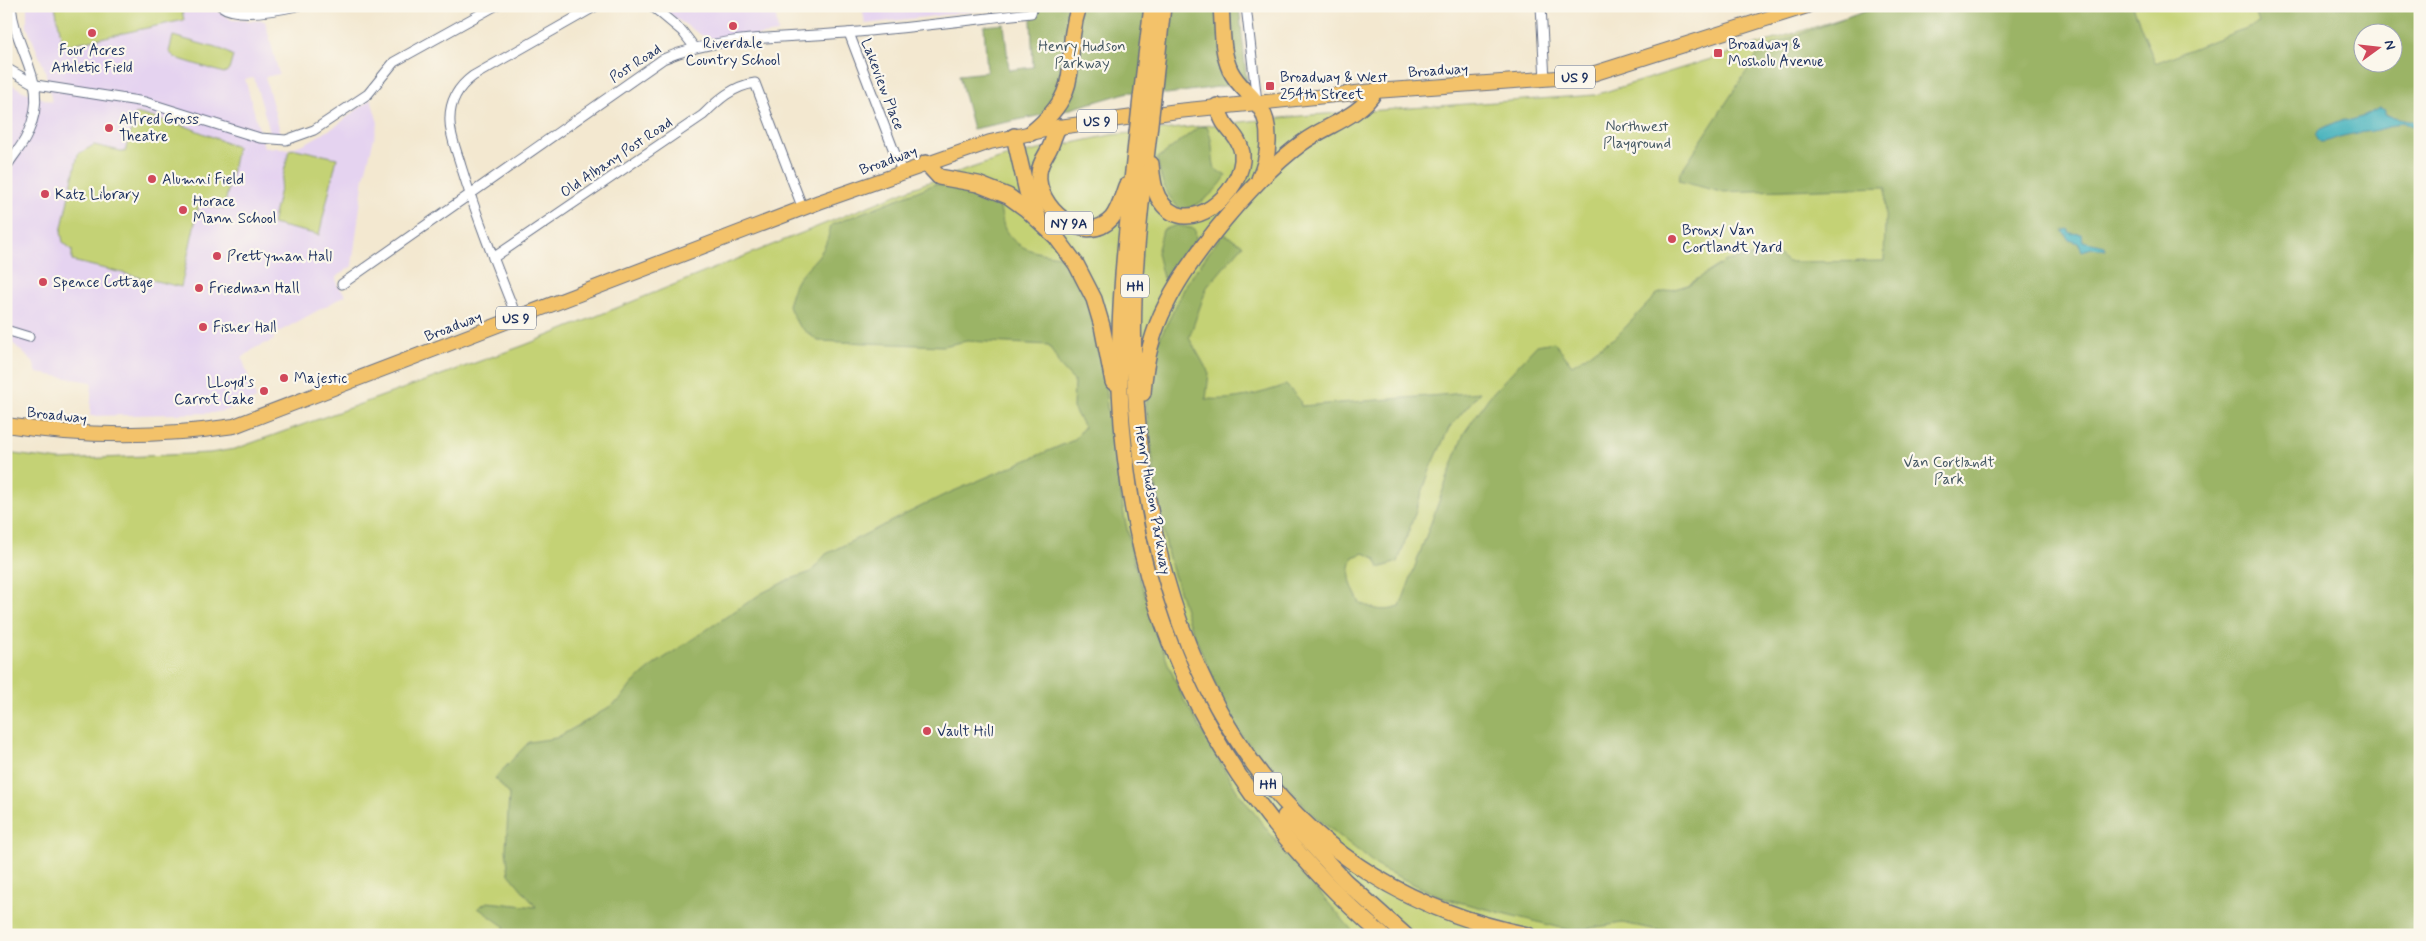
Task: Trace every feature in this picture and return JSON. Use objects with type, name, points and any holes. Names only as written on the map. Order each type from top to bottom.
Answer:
[{"type":"highway","points":[[1031,133],[1056,110],[1066,93],[1079,6]]},
{"type":"highway","name":"Henry Hudson Parkway","points":[[1152,6],[1134,311],[1134,375],[1153,520],[1177,615],[1212,698],[1246,754],[1261,776],[1302,820],[1335,848],[1366,870],[1407,894],[1436,907],[1486,925],[1528,935]]},
{"type":"highway","name":"Henry Hudson Parkway","points":[[1147,98],[1163,6]]},
{"type":"highway","points":[[1221,6],[1224,52],[1230,70],[1238,83],[1257,102],[1265,118],[1268,152],[1262,174],[1253,189]]},
{"type":"highway","points":[[1141,439],[1146,365],[1154,334],[1165,306],[1183,276],[1210,239],[1253,189],[1292,150],[1319,132],[1364,107],[1375,91]]},
{"type":"highway","points":[[1143,134],[1159,200],[1166,208],[1175,213],[1189,216],[1199,214],[1214,206],[1226,194],[1241,166],[1240,144],[1234,133],[1224,123],[1217,106]]},
{"type":"highway","name":"NY 9A","points":[[1059,127],[1041,162],[1039,184],[1045,199],[1052,209],[1062,219],[1078,227],[1096,227],[1112,218],[1121,200],[1135,156]]},
{"type":"highway","name":"Henry Hudson Parkway","points":[[1143,134],[1135,156],[1121,324],[1120,389],[1131,492],[1142,547],[1160,617],[1182,675],[1224,753],[1251,794],[1316,870],[1382,935]]},
{"type":"highway","points":[[1014,136],[1030,200],[1079,269],[1096,306],[1106,339],[1124,436]]},
{"type":"highway","points":[[926,163],[939,177],[978,184],[1004,194],[1026,209],[1052,233]]},
{"type":"highway","points":[[1246,754],[1264,790],[1286,816],[1345,881],[1405,935]]},
{"type":"highway","points":[[1316,870],[1366,935]]},
{"type":"main road","name":"Broadway","points":[[6,425],[77,435],[200,431],[234,426],[926,163],[1014,136],[1059,127],[1217,106],[1375,91],[1545,80],[1603,72],[1807,6]]},
{"type":"street","points":[[6,168],[27,135],[36,100],[36,85],[16,33],[11,6]]},
{"type":"street","points":[[221,6],[226,10],[241,12],[297,6]]},
{"type":"street","points":[[6,68],[36,85],[145,102],[260,138],[286,140],[314,130],[368,94],[394,62],[496,6]]},
{"type":"street","points":[[517,318],[470,195],[450,122],[453,102],[459,87],[473,76],[596,6]]},
{"type":"street","points":[[652,6],[682,31],[695,48]]},
{"type":"street","points":[[1246,6],[1257,102]]},
{"type":"street","points":[[1541,6],[1545,80]]},
{"type":"street","name":"Post Road","points":[[342,284],[663,60],[695,48],[714,44],[849,33],[1032,9]]},
{"type":"street","name":"Lakeview Place","points":[[849,33],[902,172]]},
{"type":"street","name":"Old Albany Post Road","points":[[493,258],[703,115],[730,92],[756,83],[803,209]]},
{"type":"street","points":[[6,330],[29,338]]},
{"type":"shaded area","name":"Horace Mann School","points":[[27,6],[210,6],[232,20],[265,21],[279,74],[265,77],[281,135],[270,132],[254,78],[245,79],[264,147],[289,149],[306,143],[336,126],[371,99],[378,123],[364,177],[352,266],[336,277],[337,285],[346,295],[273,335],[274,340],[255,348],[242,358],[256,399],[233,409],[212,413],[90,416],[92,382],[37,373],[33,362],[6,337],[6,81],[23,91],[52,102],[45,70],[27,27]]},
{"type":"shaded area","name":"Riverdale Country School","points":[[657,6],[775,6],[778,33],[717,40],[701,35]]},
{"type":"shaded area","points":[[862,6],[1020,6],[865,24]]},
{"type":"green space","name":"Four Acres Athletic Field","points":[[55,6],[181,6],[184,20],[63,46]]},
{"type":"green space","name":"Henry Hudson Parkway","points":[[1037,6],[1239,6],[1247,83],[1167,94],[1129,92],[1067,110],[973,129],[959,75],[987,72],[984,26],[1004,24],[1009,70],[1033,67],[1031,20]]},
{"type":"green space","points":[[1877,6],[2133,6],[2155,63],[2259,23],[2253,6],[2420,6],[2420,935],[1700,935],[1673,933],[1622,923],[1573,931],[1443,898],[1380,868],[1312,814],[1234,727],[1189,623],[1168,555],[1156,487],[1146,406],[1157,344],[1187,283],[1223,233],[1243,245],[1207,287],[1189,338],[1209,373],[1206,399],[1227,399],[1247,396],[1286,385],[1300,400],[1301,406],[1480,392],[1449,428],[1430,470],[1398,562],[1379,568],[1375,558],[1364,553],[1353,557],[1350,580],[1360,603],[1380,610],[1400,607],[1464,433],[1489,397],[1537,345],[1554,342],[1572,365],[1617,336],[1657,294],[1688,285],[1726,261],[1753,256],[1779,255],[1788,262],[1884,261],[1886,187],[1721,192],[1679,181],[1680,173],[1758,54],[1773,44]]},
{"type":"green space","name":"Van Cortlandt Park","points":[[1882,6],[2420,6],[2420,935],[6,935],[6,453],[60,460],[210,453],[235,449],[525,345],[923,184],[1005,157],[1111,135],[1311,115],[1595,95]]},
{"type":"green space","points":[[173,36],[223,50],[233,56],[229,70],[224,73],[176,58],[169,52]]},
{"type":"green space","name":"Alumni Field","points":[[136,113],[188,127],[237,147],[224,209],[199,204],[181,287],[72,261],[72,250],[63,242],[61,232],[78,154],[94,145],[125,152]]},
{"type":"green space","points":[[1200,126],[1207,127],[1209,132],[1215,169],[1226,176],[1207,198],[1195,206],[1182,210],[1168,193],[1162,180],[1157,159]]},
{"type":"green space","points":[[296,149],[337,158],[319,235],[272,224],[289,150]]},
{"type":"green space","points":[[935,184],[956,187],[999,204],[1004,227],[1014,241],[1037,252],[1062,256],[1076,276],[1087,298],[1102,353],[1107,406],[1124,515],[1135,565],[1168,664],[1184,700],[1237,791],[1279,845],[1356,935],[498,935],[505,927],[478,908],[487,902],[536,907],[509,874],[506,850],[509,794],[495,778],[529,742],[556,738],[590,719],[620,700],[632,684],[655,664],[762,593],[788,580],[811,572],[826,554],[942,496],[1074,440],[1084,427],[1073,408],[1074,381],[1060,366],[1049,345],[967,341],[943,346],[818,341],[798,325],[788,305],[792,292],[798,279],[823,250],[831,225]]},
{"type":"green space","points":[[1177,225],[1195,229],[1196,239],[1177,263],[1172,276],[1163,278],[1157,253],[1163,230]]},
{"type":"water","points":[[2379,108],[2385,110],[2385,115],[2413,121],[2413,124],[2420,127],[2420,130],[2402,121],[2380,129],[2323,142],[2320,142],[2316,135],[2318,130],[2344,119],[2351,120],[2365,116]]},
{"type":"water","points":[[2068,229],[2070,233],[2082,234],[2083,241],[2105,246],[2106,250],[2092,248],[2082,251],[2079,243],[2069,240],[2063,231]]},
{"type":"place","name":"Riverdale Country School","points":[[733,26]]},
{"type":"place","name":"Four Acres Athletic Field","points":[[92,33]]},
{"type":"place","name":"Broadway & Mosholu Avenue","points":[[1718,53]]},
{"type":"place","name":"Broadway & West 254th Street","points":[[1270,86]]},
{"type":"place","name":"Alfred Gross Theatre","points":[[109,128]]},
{"type":"place","name":"Alumni Field","points":[[152,179]]},
{"type":"place","name":"Katz Library","points":[[45,194]]},
{"type":"place","name":"Horace Mann School","points":[[183,210]]},
{"type":"place","name":"Bronx/ Van Cortlandt Yard","points":[[1672,239]]},
{"type":"place","name":"Prettyman Hall","points":[[217,256]]},
{"type":"place","name":"Spence Cottage","points":[[43,282]]},
{"type":"place","name":"Friedman Hall","points":[[199,288]]},
{"type":"place","name":"Fisher Hall","points":[[203,327]]},
{"type":"place","name":"Majestic","points":[[284,378]]},
{"type":"place","name":"LLoyd's Carrot Cake","points":[[264,391]]},
{"type":"place","name":"Vault Hill","points":[[927,731]]},
{"type":"park label","name":"Northwest Playground","points":[[1637,134]]}]
